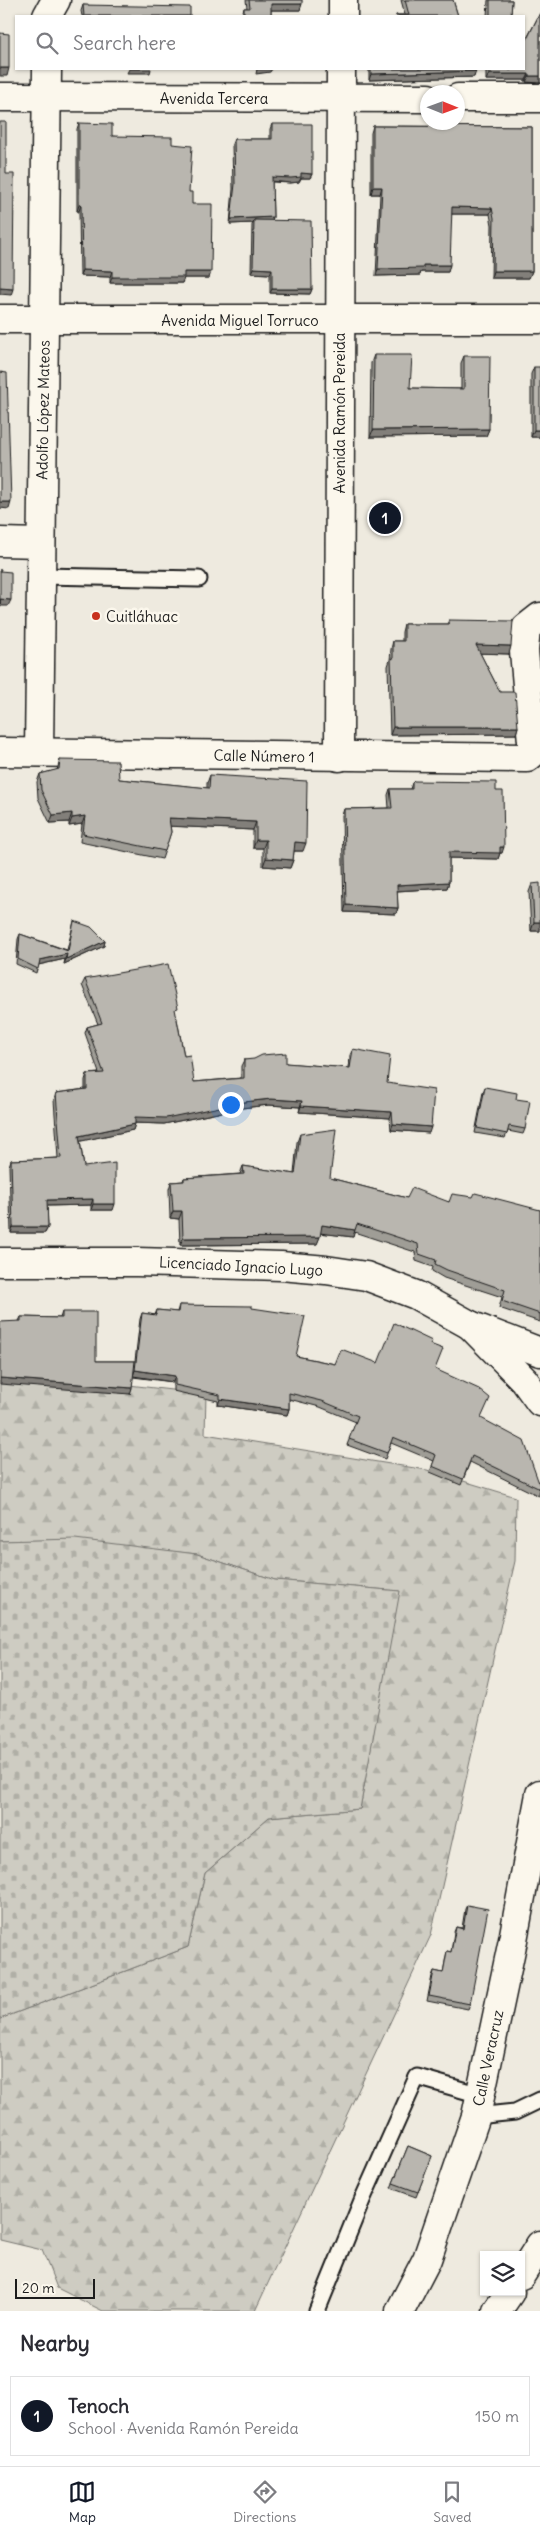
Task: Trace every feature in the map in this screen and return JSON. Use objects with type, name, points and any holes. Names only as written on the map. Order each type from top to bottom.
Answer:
[{"type":"main road","points":[[342,15],[343,0]]},
{"type":"main road","name":"Adolfo López Mateos","points":[[39,752],[47,70]]},
{"type":"main road","name":"Avenida Ramón Pereida","points":[[339,757],[341,70]]},
{"type":"main road","name":"Avenida Tercera","points":[[0,97],[420,98]]},
{"type":"main road","points":[[465,98],[540,98]]},
{"type":"main road","name":"Avenida Miguel Torruco","points":[[0,319],[339,320],[540,318]]},
{"type":"main road","points":[[0,542],[41,543]]},
{"type":"main road","name":"Calle Número 1","points":[[0,752],[528,758],[533,753],[524,651],[526,628],[540,617]]},
{"type":"main road","name":"Licenciado Ignacio Lugo","points":[[0,1262],[137,1262],[326,1270],[366,1276],[416,1295],[470,1325]]},
{"type":"main road","points":[[470,1325],[540,1352]]},
{"type":"main road","points":[[470,1325],[524,1380],[540,1402]]},
{"type":"main road","name":"Calle Veracruz","points":[[400,2311],[427,2259],[478,2106],[514,1940],[540,1794]]},
{"type":"main road","points":[[525,2269],[540,2245]]},
{"type":"main road","points":[[497,2311],[507,2296]]},
{"type":"lane","points":[[41,576],[199,579]]},
{"type":"lane","points":[[318,2311],[363,2198],[416,2078],[478,2106],[515,2112],[540,2100]]},
{"type":"green space","points":[[0,1381],[103,1382],[206,1394],[205,1434],[427,1470],[516,1497],[515,1561],[431,1935],[255,2311],[103,2311],[57,2288],[42,2250],[0,2240],[0,2019],[188,1947],[205,1873],[269,1817],[360,1809],[399,1591],[275,1580],[197,1554],[64,1540],[0,1541]]},
{"type":"green space","points":[[75,1539],[197,1554],[275,1580],[400,1591],[360,1809],[269,1817],[205,1873],[188,1947],[0,2019],[0,1541]]},
{"type":"building","points":[[249,0],[302,0],[302,4],[271,4],[271,15],[244,15],[244,8],[250,8]]},
{"type":"building","points":[[405,0],[453,0],[458,15],[409,15]]},
{"type":"building","points":[[490,0],[512,0],[511,15],[490,15]]},
{"type":"building","points":[[83,5],[190,7],[190,15],[84,15]]},
{"type":"building","points":[[540,13],[540,76],[529,76],[529,74],[489,74],[489,70],[525,70],[525,43]]},
{"type":"building","points":[[0,33],[9,34],[9,68],[0,68]]},
{"type":"building","points":[[371,70],[476,71],[371,74]]},
{"type":"building","points":[[0,122],[6,122],[6,174],[14,174],[13,289],[0,288]]},
{"type":"building","points":[[79,123],[112,124],[112,136],[172,137],[172,144],[192,146],[189,192],[192,192],[192,204],[212,204],[211,272],[184,272],[184,277],[112,277],[112,271],[82,270],[81,205],[79,205]]},
{"type":"building","points":[[272,124],[312,124],[312,174],[301,173],[301,177],[291,178],[272,177],[273,217],[231,219],[235,184],[234,139],[272,139]]},
{"type":"building","points":[[373,126],[420,126],[420,130],[465,130],[465,127],[532,127],[532,271],[493,271],[494,218],[492,208],[452,207],[450,265],[378,269],[382,187],[373,187]]},
{"type":"building","points":[[254,220],[311,221],[312,289],[272,289],[272,269],[253,268]]},
{"type":"building","points":[[374,355],[412,355],[410,388],[464,389],[464,356],[490,356],[489,429],[373,430]]},
{"type":"building","points":[[534,367],[540,367],[540,430],[534,430]]},
{"type":"building","points":[[0,372],[7,373],[11,502],[0,502]]},
{"type":"building","points":[[0,571],[11,572],[11,600],[0,599]]},
{"type":"building","points":[[449,620],[513,621],[511,646],[476,645],[500,692],[515,692],[518,727],[393,727],[391,658],[393,659],[393,641],[404,641],[404,624],[449,624]]},
{"type":"building","points":[[60,760],[118,761],[119,779],[209,788],[210,775],[307,781],[306,843],[295,842],[293,860],[266,858],[266,840],[256,840],[256,822],[169,818],[171,832],[165,851],[83,834],[85,816],[72,818],[72,813],[53,815],[41,790],[40,774],[59,769]]},
{"type":"building","points":[[414,781],[496,782],[496,791],[503,791],[504,847],[500,847],[500,853],[449,852],[449,882],[397,885],[398,908],[346,905],[344,809],[392,808],[390,789],[412,789]]},
{"type":"building","points":[[540,883],[540,922],[534,922],[532,884]]},
{"type":"building","points":[[74,921],[91,927],[105,941],[66,959],[67,954],[40,960],[38,969],[18,959],[20,934],[68,951]]},
{"type":"building","points":[[168,964],[178,1008],[175,1009],[184,1056],[190,1055],[194,1082],[244,1078],[244,1060],[254,1059],[262,1055],[286,1053],[286,1063],[350,1068],[353,1049],[390,1056],[387,1083],[434,1090],[431,1127],[393,1124],[392,1112],[301,1106],[302,1101],[271,1099],[244,1102],[166,1118],[135,1117],[135,1124],[79,1136],[84,1167],[115,1163],[115,1204],[93,1204],[93,1199],[47,1200],[48,1227],[13,1227],[11,1160],[61,1158],[56,1093],[87,1089],[87,1074],[104,1073],[87,1027],[102,1023],[85,979]]},
{"type":"building","points":[[485,1087],[517,1093],[516,1099],[530,1101],[525,1129],[509,1126],[507,1134],[477,1128]]},
{"type":"building","points":[[336,1129],[330,1178],[407,1198],[412,1188],[449,1202],[452,1194],[473,1197],[475,1193],[540,1210],[540,1314],[502,1301],[505,1290],[435,1264],[436,1260],[419,1254],[418,1244],[357,1224],[355,1230],[322,1225],[320,1237],[183,1238],[182,1211],[173,1211],[171,1182],[184,1181],[184,1178],[244,1174],[243,1166],[295,1174],[300,1134]]},
{"type":"building","points":[[179,1305],[252,1306],[252,1308],[305,1316],[296,1356],[335,1364],[341,1349],[378,1363],[394,1323],[432,1341],[430,1344],[443,1349],[435,1369],[479,1389],[490,1398],[481,1418],[524,1441],[540,1489],[472,1456],[463,1479],[432,1466],[436,1455],[393,1437],[387,1453],[349,1439],[358,1416],[322,1401],[289,1393],[289,1409],[220,1399],[220,1395],[175,1385],[175,1376],[135,1370],[142,1313],[156,1315],[157,1310],[178,1312]]},
{"type":"building","points":[[62,1312],[96,1312],[96,1361],[135,1361],[132,1388],[0,1378],[0,1322],[21,1321],[21,1317],[62,1318]]},
{"type":"building","points":[[467,1905],[488,1909],[470,2004],[429,1996],[434,1971],[443,1973],[447,1951],[451,1952],[456,1927],[463,1929]]},
{"type":"building","points":[[408,2146],[432,2156],[418,2192],[393,2183]]},
{"type":"place","name":"Tenoch","points":[[385,518]]},
{"type":"place","name":"Cuitláhuac","points":[[96,616]]}]
